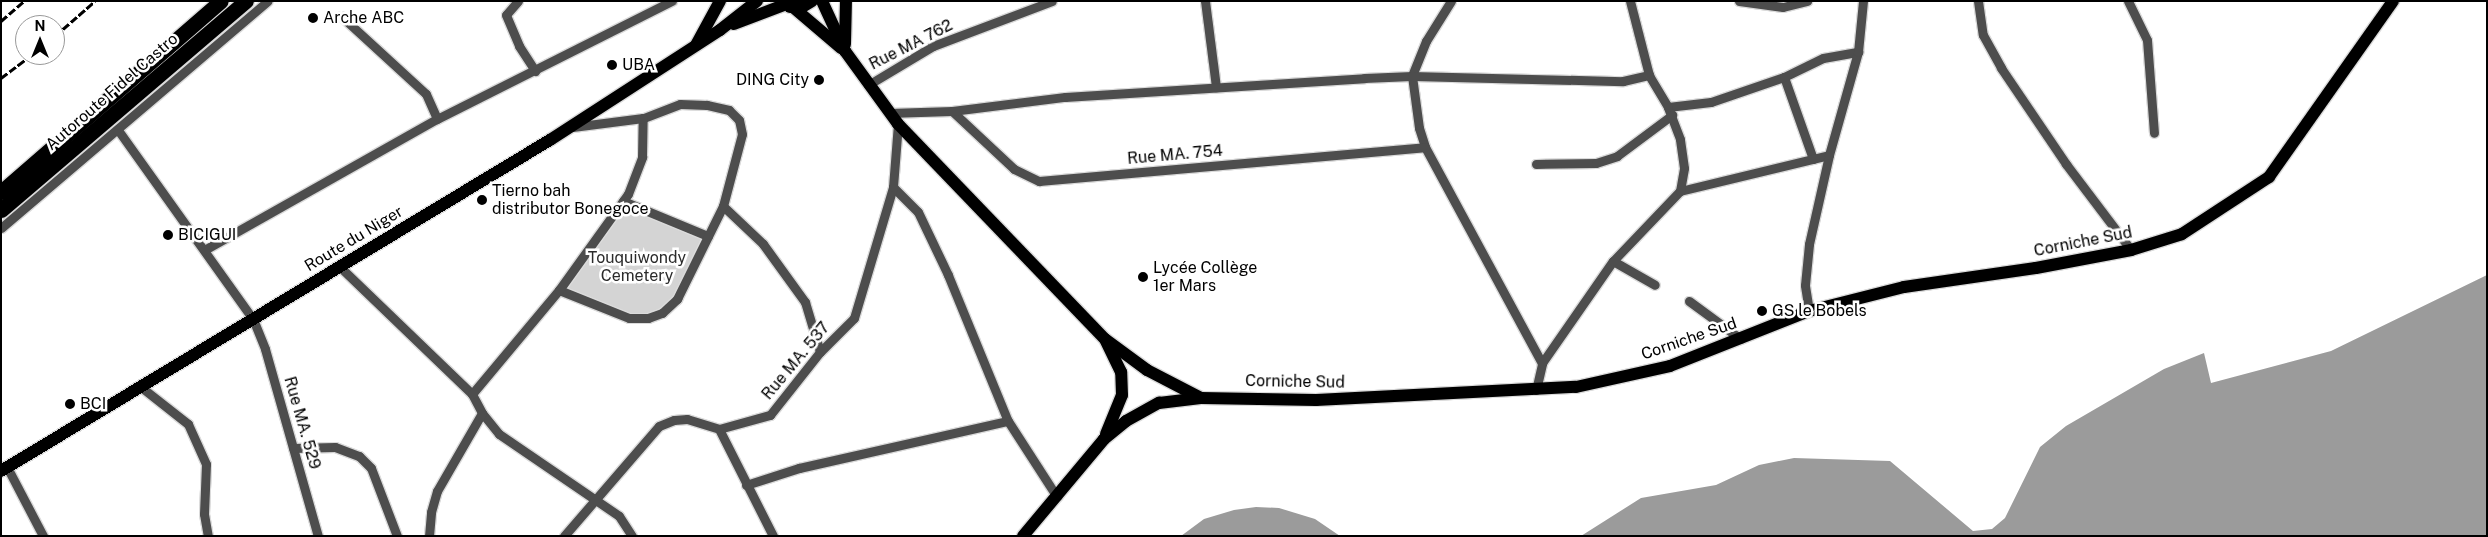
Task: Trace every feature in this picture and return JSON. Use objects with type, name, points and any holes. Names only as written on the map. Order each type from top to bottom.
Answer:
[{"type":"highway","name":"Autoroute Fidel Castro","points":[[1,192],[221,1]]},
{"type":"highway","name":"Autoroute Fidel Castro","points":[[1,210],[246,1]]},
{"type":"main road","points":[[696,45],[720,1]]},
{"type":"main road","name":"Route du Niger","points":[[4,469],[570,128],[720,30],[757,1]]},
{"type":"main road","name":"Route du Niger","points":[[720,30],[786,5],[812,1]]},
{"type":"main road","points":[[822,1],[845,51],[898,124],[1105,339],[1147,370],[1201,398]]},
{"type":"main road","points":[[845,51],[846,1]]},
{"type":"main road","name":"Corniche Sud","points":[[1022,536],[1104,439],[1126,421],[1159,404],[1201,398],[1316,400],[1536,390],[1602,383],[1670,366],[1809,311],[1904,287],[2036,268],[2131,250],[2182,234],[2269,177],[2393,1]]},
{"type":"main road","points":[[786,5],[845,51]]},
{"type":"main road","points":[[1104,439],[1122,395],[1121,372],[1105,339]]},
{"type":"street","points":[[1,228],[268,1]]},
{"type":"street","points":[[518,1],[506,15],[519,46],[535,71]]},
{"type":"street","points":[[206,249],[436,119],[672,1]]},
{"type":"street","name":"Rue MA 762","points":[[868,84],[933,46],[1052,1]]},
{"type":"street","points":[[1205,1],[1216,87]]},
{"type":"street","points":[[1451,1],[1426,41],[1412,76],[1419,128],[1425,148],[1542,364]]},
{"type":"street","points":[[1630,1],[1649,75],[1670,111],[1680,139],[1684,168],[1680,191]]},
{"type":"street","points":[[1739,1],[1783,7],[1807,1]]},
{"type":"street","points":[[1809,311],[1805,285],[1809,244],[1829,156],[1858,52],[1863,1]]},
{"type":"street","points":[[1978,1],[1983,35],[2001,68],[2066,164],[2131,250]]},
{"type":"street","points":[[2128,1],[2147,40],[2154,133]]},
{"type":"street","points":[[341,16],[426,94],[436,119]]},
{"type":"street","points":[[1536,164],[1596,163],[1617,156],[1670,111],[1711,102],[1784,77],[1824,58],[1858,52]]},
{"type":"street","points":[[889,113],[952,111],[1066,97],[1412,76],[1623,81],[1649,75]]},
{"type":"street","points":[[1784,77],[1813,159]]},
{"type":"street","points":[[559,290],[629,318],[648,318],[662,313],[677,298],[723,206],[742,134],[739,120],[729,110],[680,104],[643,118],[570,128]]},
{"type":"street","name":"Rue MA. 754","points":[[952,111],[1014,169],[1039,182],[1425,148]]},
{"type":"street","points":[[472,394],[559,290],[623,201],[642,158],[643,118]]},
{"type":"street","name":"Rue MA. 537","points":[[719,429],[770,415],[820,352],[854,318],[893,187],[898,124]]},
{"type":"street","name":"Rue MA. 529","points":[[118,130],[206,249],[253,319],[265,349],[318,536]]},
{"type":"street","points":[[1536,390],[1542,364],[1613,261],[1680,191],[1829,156]]},
{"type":"street","points":[[893,187],[918,212],[952,284],[1008,421],[1056,497]]},
{"type":"street","points":[[623,201],[708,236]]},
{"type":"street","points":[[723,206],[763,244],[805,302],[820,352]]},
{"type":"street","points":[[1613,261],[1655,286]]},
{"type":"street","points":[[339,266],[472,394],[482,413],[500,434],[619,516],[632,536]]},
{"type":"street","points":[[1689,300],[1741,339]]},
{"type":"street","points":[[141,387],[188,424],[206,464],[204,514],[208,536]]},
{"type":"street","points":[[429,536],[437,491],[482,413]]},
{"type":"street","points":[[564,536],[659,426],[674,420],[687,419],[719,429],[773,536]]},
{"type":"street","points":[[746,485],[799,468],[1008,421]]},
{"type":"street","points":[[293,448],[335,447],[359,456],[371,468],[397,536]]},
{"type":"street","points":[[4,469],[42,536]]},
{"type":"green space","name":"Touquiwondy Cemetery","points":[[625,204],[702,237],[674,298],[662,313],[628,315],[564,289]]},
{"type":"shaded area","points":[[2487,275],[2487,536],[1581,536],[1641,498],[1716,485],[1759,465],[1794,458],[1890,461],[1973,531],[1992,529],[2005,518],[2040,447],[2066,426],[2164,369],[2204,353],[2211,383],[2331,351]]},
{"type":"shaded area","points":[[1256,507],[1279,508],[1315,519],[1340,536],[1181,536],[1204,519],[1234,510]]},
{"type":"railway","points":[[1,21],[24,1]]},
{"type":"railway","points":[[65,27],[95,1]]},
{"type":"railway","points":[[1,78],[18,65]]},
{"type":"place","name":"Arche ABC","points":[[313,18]]},
{"type":"place","name":"UBA","points":[[612,65]]},
{"type":"place","name":"DING City","points":[[819,80]]},
{"type":"place","name":"Tierno bah distributor Bonegoce","points":[[482,200]]},
{"type":"place","name":"BICIGUI","points":[[168,235]]},
{"type":"place","name":"Lycée Collège 1er Mars","points":[[1143,277]]},
{"type":"place","name":"GS le Bobels","points":[[1762,311]]},
{"type":"place","name":"BCI","points":[[70,404]]}]
